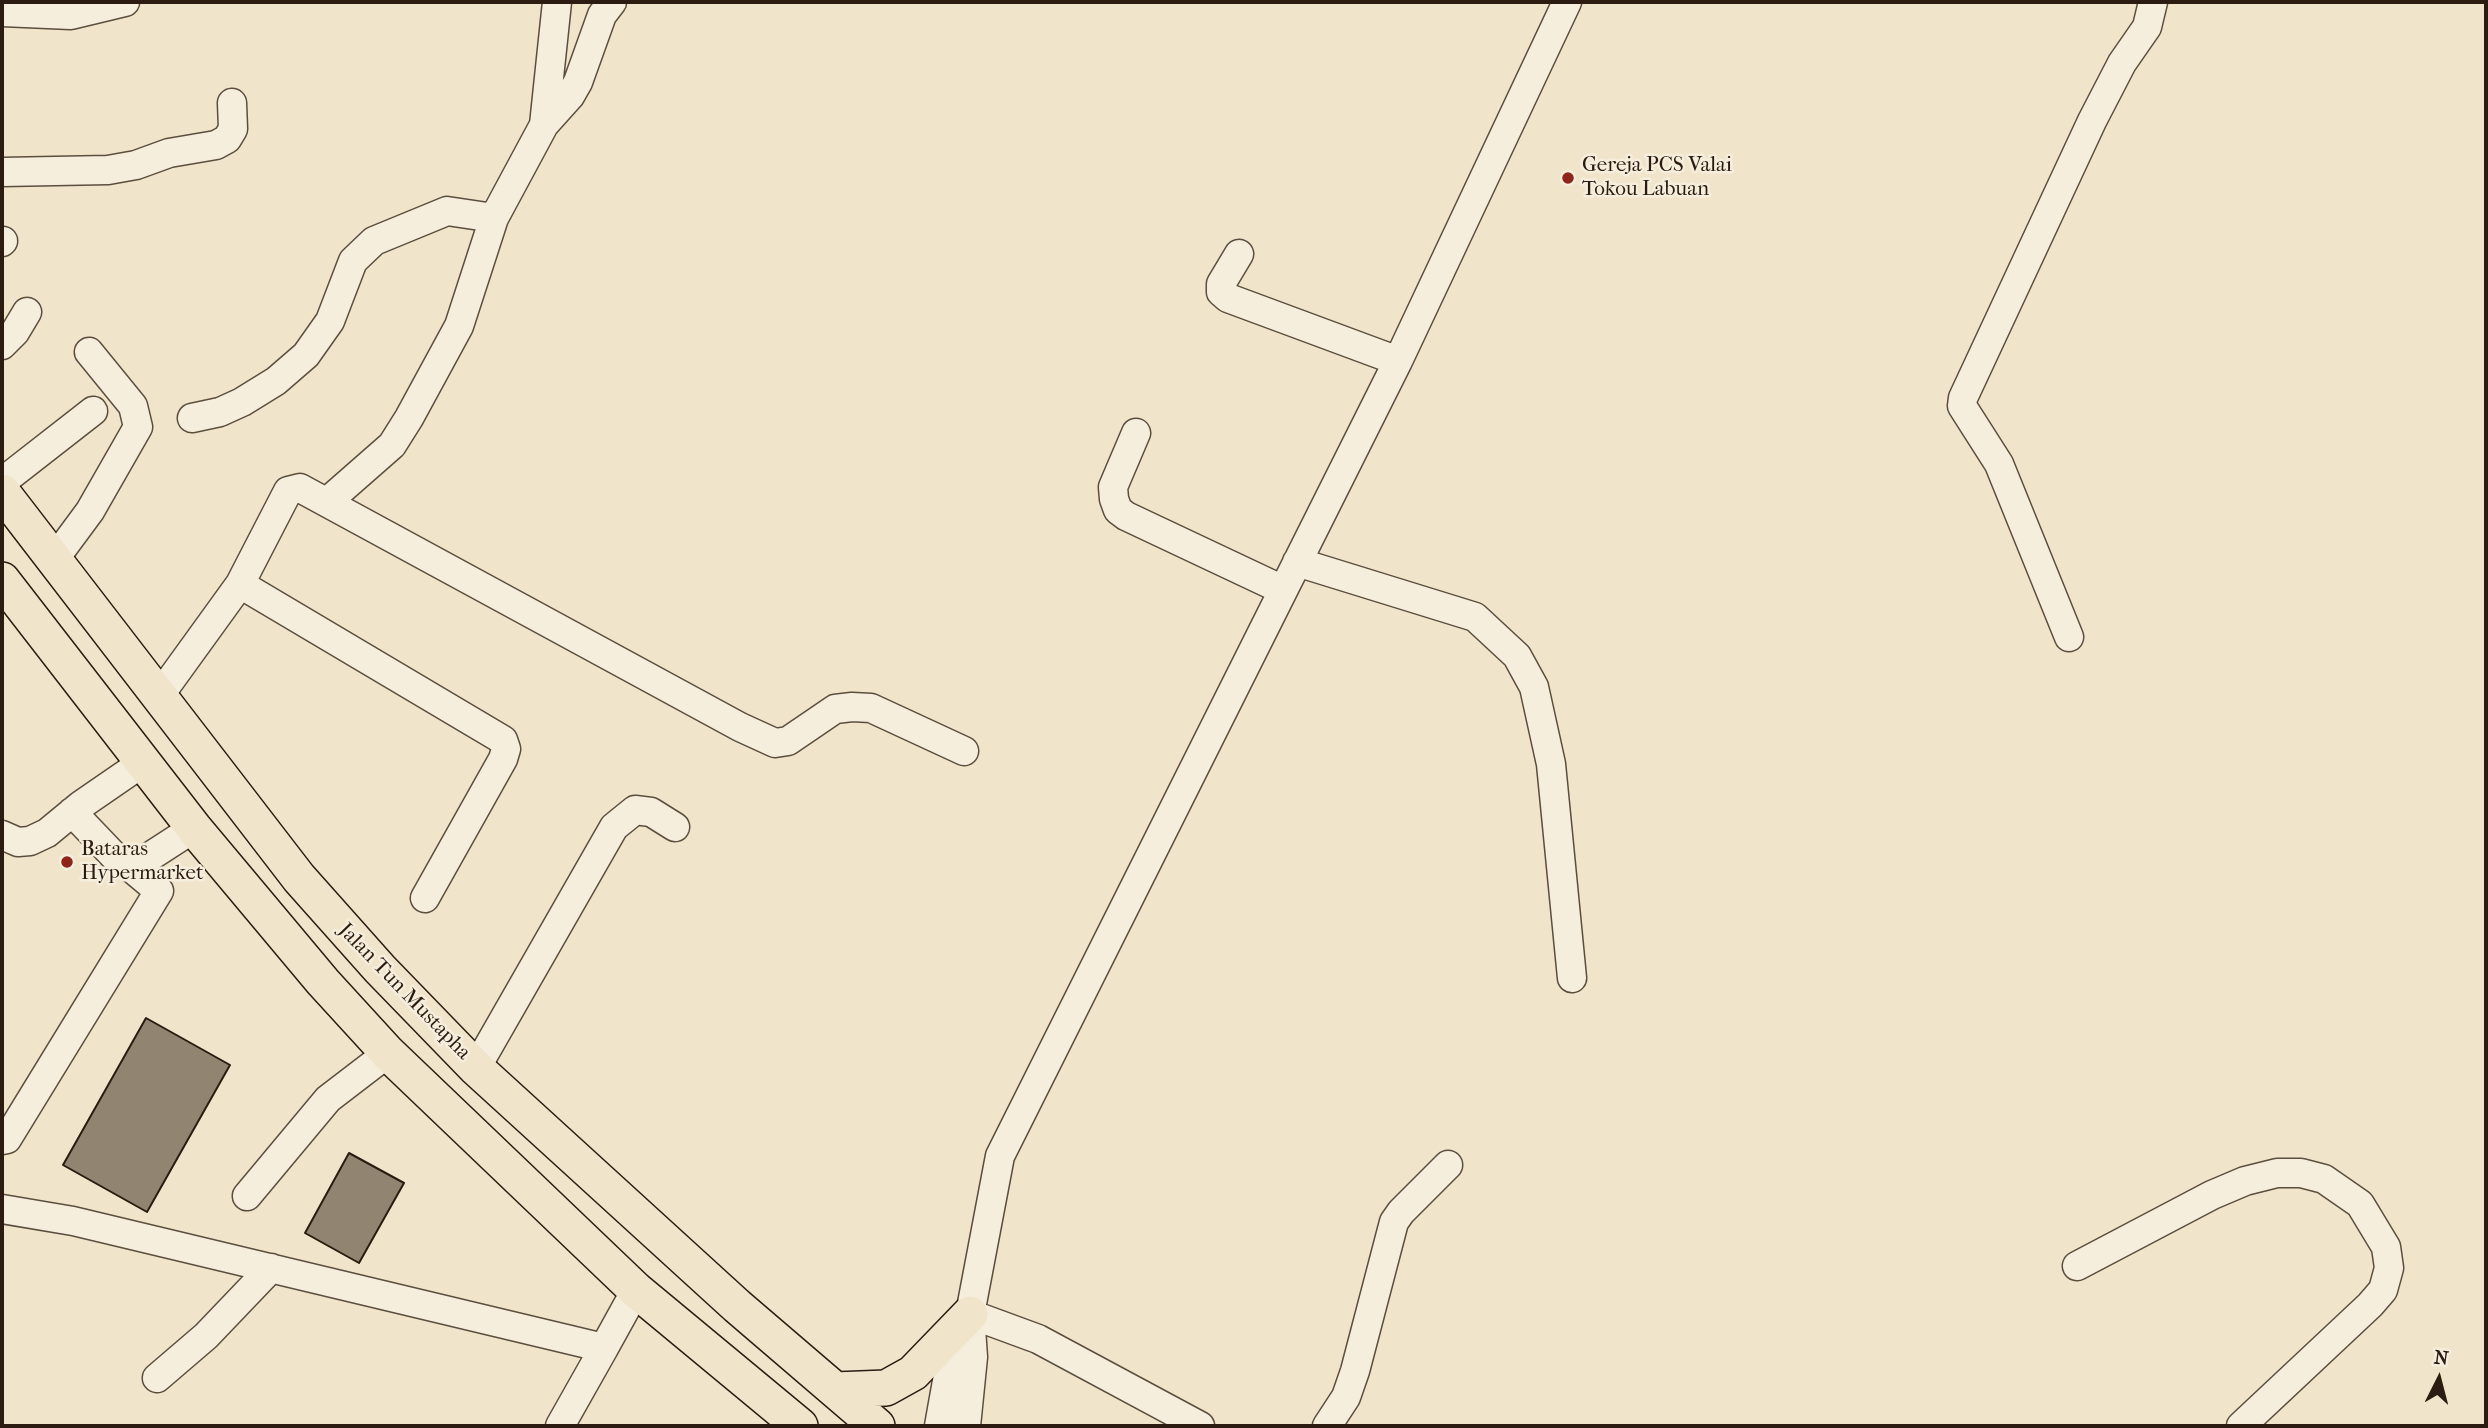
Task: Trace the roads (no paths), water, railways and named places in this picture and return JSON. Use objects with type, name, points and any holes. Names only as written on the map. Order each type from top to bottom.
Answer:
[{"type":"main road","name":"Jalan Tun Mustapha","points":[[2,492],[299,878],[380,969],[477,1068],[737,1306],[877,1426]]},
{"type":"main road","points":[[2,580],[194,828],[323,982],[388,1053],[636,1290],[796,1424]]},
{"type":"main road","points":[[835,1390],[886,1388],[912,1374],[970,1314]]},
{"type":"street","points":[[2,12],[71,15],[125,2]]},
{"type":"street","points":[[544,125],[557,2]]},
{"type":"street","points":[[327,502],[392,445],[409,418],[459,326],[494,218],[544,125],[570,96],[578,82],[602,15],[612,2]]},
{"type":"street","points":[[939,1426],[952,1353],[970,1314],[1000,1156],[1398,361],[1567,2]]},
{"type":"street","points":[[2069,637],[1998,464],[1962,406],[1963,398],[2092,121],[2122,63],[2147,27],[2153,2]]},
{"type":"street","points":[[2,172],[108,170],[136,165],[169,153],[216,145],[227,139],[233,129],[232,103]]},
{"type":"street","points":[[192,418],[220,412],[242,402],[276,381],[306,355],[330,321],[353,261],[374,241],[447,211],[494,218]]},
{"type":"street","points":[[1239,254],[1221,284],[1221,292],[1228,298],[1398,361]]},
{"type":"street","points":[[2,345],[15,332],[27,312]]},
{"type":"street","points":[[53,561],[90,511],[138,427],[133,406],[89,352]]},
{"type":"street","points":[[2,482],[93,411]]},
{"type":"street","points":[[1136,433],[1114,487],[1118,510],[1283,590]]},
{"type":"street","points":[[159,696],[240,584],[288,491],[300,488],[740,727],[775,743],[788,741],[835,709],[852,707],[871,708],[964,751]]},
{"type":"street","points":[[1297,562],[1475,617],[1517,656],[1534,687],[1551,764],[1572,978]]},
{"type":"street","points":[[240,584],[503,740],[506,749],[503,758],[425,898]]},
{"type":"street","points":[[2,835],[18,842],[30,841],[47,833],[142,763]]},
{"type":"street","points":[[477,1068],[614,827],[635,810],[651,812],[675,827]]},
{"type":"street","points":[[2,1140],[7,1139],[159,891],[128,864],[116,858],[72,812]]},
{"type":"street","points":[[128,864],[143,861],[194,828]]},
{"type":"street","points":[[247,1196],[328,1099],[388,1053]]},
{"type":"street","points":[[1327,1426],[1346,1397],[1355,1371],[1394,1222],[1448,1165]]},
{"type":"street","points":[[2077,1266],[2212,1195],[2245,1181],[2277,1173],[2301,1173],[2324,1179],[2360,1204],[2386,1247],[2389,1268],[2383,1290],[2241,1426]]},
{"type":"street","points":[[2,1209],[73,1221],[604,1348]]},
{"type":"street","points":[[157,1378],[206,1336],[271,1268]]},
{"type":"street","points":[[560,1426],[636,1290]]},
{"type":"street","points":[[966,1426],[973,1357],[970,1314]]},
{"type":"street","points":[[970,1314],[1038,1339],[1200,1426]]},
{"type":"place","name":"Gereja PCS Valai Tokou Labuan","points":[[1568,178]]},
{"type":"place","name":"Bataras Hypermarket","points":[[67,862]]}]
